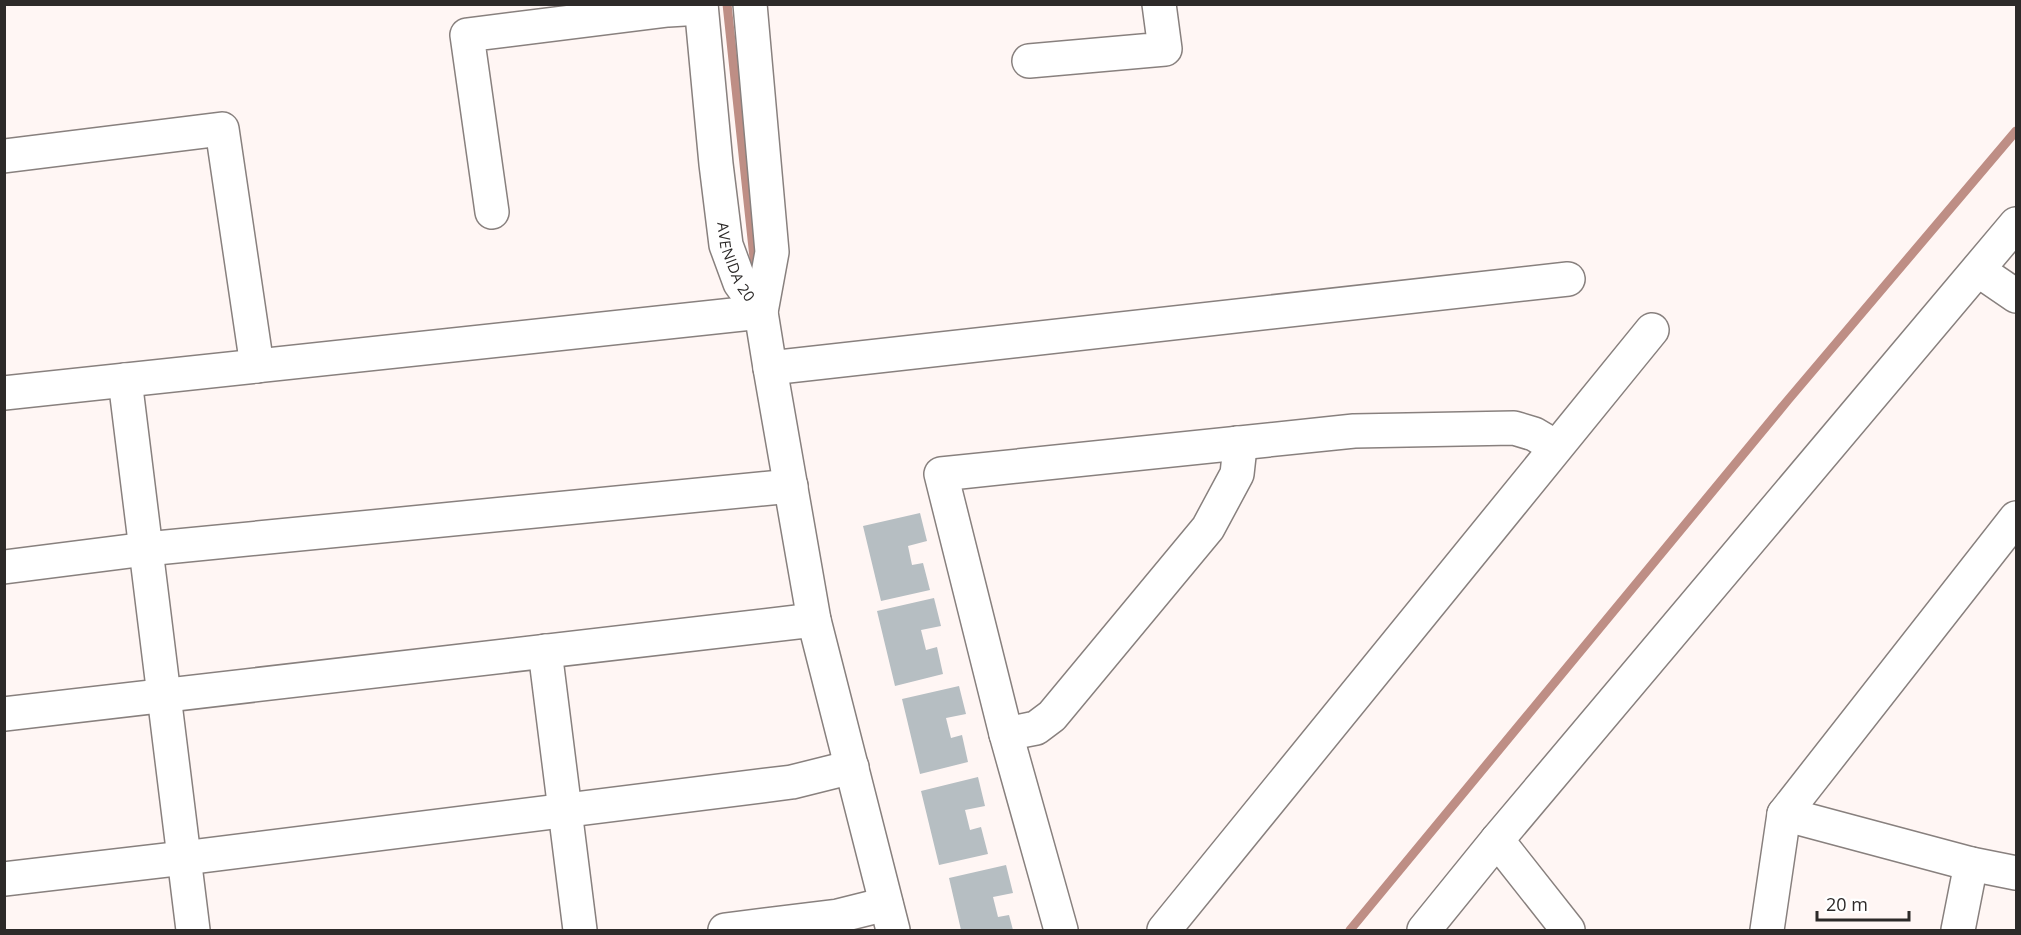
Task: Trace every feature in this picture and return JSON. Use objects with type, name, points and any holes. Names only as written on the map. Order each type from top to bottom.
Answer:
[{"type":"street","name":"AVENIDA 20","points":[[750,4],[772,252],[761,312]]},
{"type":"street","points":[[1029,61],[1165,49],[1159,4]]},
{"type":"street","name":"AVENIDA 20","points":[[701,6],[726,245],[740,283],[761,312]]},
{"type":"street","points":[[492,212],[467,35],[701,6]]},
{"type":"street","points":[[4,156],[222,129],[257,366]]},
{"type":"street","points":[[1424,930],[1497,840],[2016,224]]},
{"type":"street","points":[[1978,270],[2016,296]]},
{"type":"street","points":[[770,368],[1568,279]]},
{"type":"street","points":[[4,393],[761,312],[814,620],[890,917],[839,923],[725,930]]},
{"type":"street","points":[[1164,930],[1652,330]]},
{"type":"street","points":[[125,380],[193,930]]},
{"type":"street","points":[[1061,930],[1006,734],[940,474],[1354,431],[1514,429],[1534,434],[1556,447]]},
{"type":"street","points":[[1006,734],[1036,728],[1052,716],[1208,528],[1237,474],[1239,456],[1237,443]]},
{"type":"street","points":[[4,567],[146,549],[791,486]]},
{"type":"street","points":[[1767,930],[1784,814],[2016,518]]},
{"type":"street","points":[[4,714],[814,620]]},
{"type":"street","points":[[545,651],[580,930]]},
{"type":"street","points":[[4,879],[792,782],[852,767]]},
{"type":"street","points":[[1784,814],[1971,864],[2016,873]]},
{"type":"street","points":[[1497,840],[1568,930]]},
{"type":"street","points":[[1958,930],[1971,864]]},
{"type":"building","points":[[920,513],[927,541],[908,546],[912,565],[923,563],[930,590],[881,601],[863,526]]},
{"type":"building","points":[[934,598],[941,626],[921,630],[926,650],[937,647],[943,674],[895,686],[877,611]]},
{"type":"building","points":[[959,686],[966,714],[946,718],[951,738],[962,735],[968,762],[920,774],[902,699]]},
{"type":"building","points":[[978,777],[985,806],[965,810],[970,830],[981,827],[988,854],[939,865],[921,791]]},
{"type":"building","points":[[1006,865],[1013,893],[993,897],[998,917],[1009,915],[1013,930],[961,930],[949,878]]},
{"type":"waterway","points":[[727,4],[755,267]]},
{"type":"waterway","points":[[1350,930],[1788,400],[2016,131]]}]
